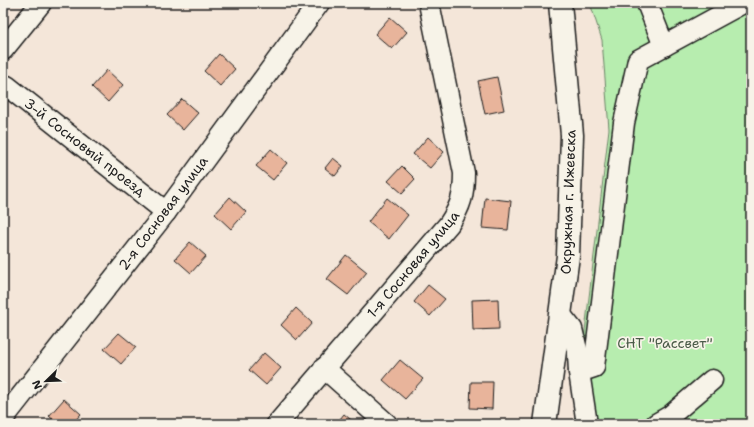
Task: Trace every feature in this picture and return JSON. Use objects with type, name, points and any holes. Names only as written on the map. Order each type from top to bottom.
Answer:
[{"type":"main road","name":"Окружная г. Ижевска","points":[[545,424],[568,256],[572,136],[560,3]]},
{"type":"street","points":[[3,50],[41,3]]},
{"type":"street","name":"2-я Сосновая улица","points":[[3,419],[166,212],[319,3]]},
{"type":"street","name":"1-я Сосновая улица","points":[[277,424],[450,224],[460,208],[464,190],[464,173],[429,3]]},
{"type":"street","points":[[647,3],[664,46]]},
{"type":"street","points":[[579,372],[594,367],[624,123],[638,60],[743,3]]},
{"type":"street","name":"3-й Сосновый проезд","points":[[3,86],[7,86],[166,212]]},
{"type":"street","points":[[560,314],[572,329],[578,354],[579,372],[587,424]]},
{"type":"street","points":[[324,368],[387,424]]},
{"type":"street","points":[[656,424],[670,416],[712,380]]},
{"type":"green space","name":"СНТ \"Рассвет\"","points":[[590,3],[751,3],[751,424],[574,424],[609,129],[602,40]]},
{"type":"building","points":[[390,17],[407,32],[392,49],[375,34]]},
{"type":"building","points":[[219,54],[235,69],[220,86],[204,71]]},
{"type":"building","points":[[107,70],[123,85],[108,102],[92,87]]},
{"type":"building","points":[[497,77],[504,110],[485,114],[478,81]]},
{"type":"building","points":[[182,99],[198,113],[183,130],[167,115]]},
{"type":"building","points":[[428,137],[444,152],[430,168],[413,154]]},
{"type":"building","points":[[271,149],[287,163],[273,180],[256,166]]},
{"type":"building","points":[[333,158],[343,166],[335,176],[325,168]]},
{"type":"building","points":[[402,166],[415,179],[402,193],[388,181]]},
{"type":"building","points":[[230,197],[246,212],[231,229],[215,214]]},
{"type":"building","points":[[387,198],[408,215],[389,239],[368,222]]},
{"type":"building","points":[[485,198],[511,201],[508,230],[482,228]]},
{"type":"building","points":[[190,242],[206,256],[191,273],[175,259]]},
{"type":"building","points":[[346,255],[367,272],[348,295],[327,279]]},
{"type":"building","points":[[428,285],[445,299],[430,316],[414,302]]},
{"type":"building","points":[[498,299],[499,329],[473,330],[472,300]]},
{"type":"building","points":[[296,308],[312,323],[297,340],[281,325]]},
{"type":"building","points":[[119,333],[136,347],[121,364],[104,349]]},
{"type":"building","points":[[264,353],[281,368],[266,385],[249,370]]},
{"type":"building","points":[[400,360],[423,379],[405,399],[383,380]]},
{"type":"building","points":[[471,382],[493,382],[492,409],[470,408]]},
{"type":"building","points":[[64,399],[81,414],[72,424],[58,424],[49,416]]},
{"type":"building","points":[[344,414],[356,424],[336,424]]}]
